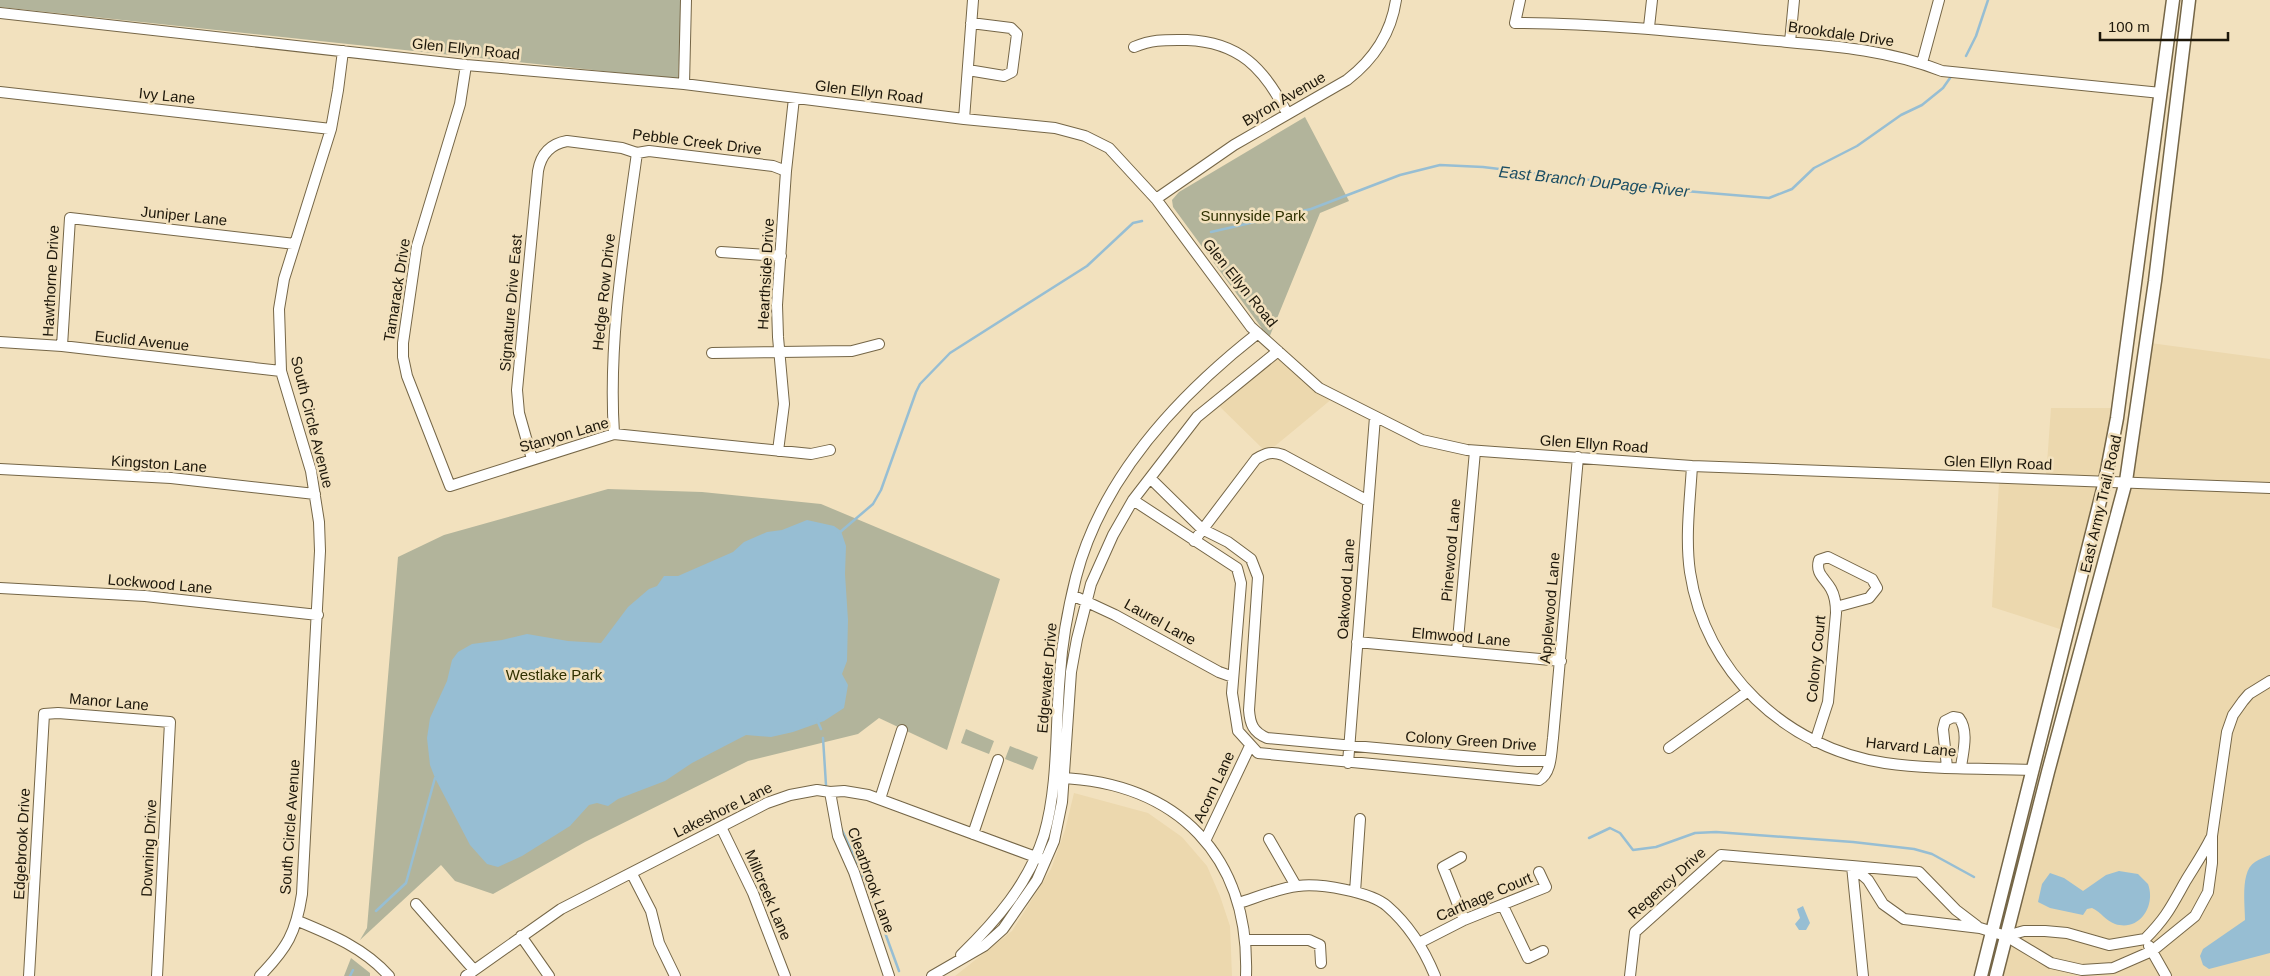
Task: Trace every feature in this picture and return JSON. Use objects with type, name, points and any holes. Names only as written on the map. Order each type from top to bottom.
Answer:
[{"type":"main road","name":"East Army Trail Road","points":[[1981,976],[2105,481],[2117,418],[2173,0]]},
{"type":"main road","name":"East Army Trail Road","points":[[1996,976],[2126,481],[2155,281],[2189,0]]},
{"type":"main road","points":[[2161,87],[2177,98]]},
{"type":"street","points":[[684,84],[686,0]]},
{"type":"street","points":[[964,119],[973,0]]},
{"type":"street","name":"Byron Avenue","points":[[1156,199],[1219,155],[1358,72],[1383,41],[1396,0]]},
{"type":"street","name":"Brookdale Drive","points":[[1520,0],[1515,23],[1649,28],[1877,52],[1922,63],[1942,71],[2161,87]]},
{"type":"street","points":[[1649,28],[1652,0]]},
{"type":"street","points":[[1790,42],[1794,0]]},
{"type":"street","points":[[1922,63],[1939,0]]},
{"type":"street","name":"Glen Ellyn Road","points":[[0,13],[466,66],[684,84],[964,119],[1055,128],[1085,136],[1109,148],[1156,199],[1258,333],[1319,388],[1422,440],[1475,451],[1692,466],[2126,481],[2270,488]]},
{"type":"street","points":[[968,70],[1004,76],[1012,72],[1017,34],[1011,28],[971,23]]},
{"type":"street","points":[[1134,48],[1154,39],[1213,43],[1230,49],[1247,59],[1269,80],[1287,113]]},
{"type":"street","name":"South Circle Avenue","points":[[260,976],[281,952],[298,922],[302,885],[320,551],[314,494],[303,441],[281,371],[279,309],[284,279],[331,129],[343,51]]},
{"type":"street","name":"Tamarack Drive","points":[[450,486],[407,376],[403,357],[403,343],[417,246],[460,104],[466,66]]},
{"type":"street","name":"Ivy Lane","points":[[0,92],[331,129]]},
{"type":"street","name":"Hearthside Drive","points":[[778,451],[784,404],[777,305],[786,171],[794,98]]},
{"type":"street","name":"Pebble Creek Drive","points":[[547,150],[559,143],[567,142],[622,148],[637,153],[649,151],[773,166],[786,171]]},
{"type":"street","name":"Signature Drive East","points":[[532,460],[519,414],[517,390],[538,171],[547,150]]},
{"type":"street","name":"Hedge Row Drive","points":[[614,434],[612,367],[624,241],[637,153]]},
{"type":"street","name":"Juniper Lane","points":[[70,218],[295,244]]},
{"type":"street","name":"Hawthorne Drive","points":[[62,346],[70,218]]},
{"type":"street","points":[[721,252],[781,256]]},
{"type":"street","name":"Edgewater Drive","points":[[947,968],[996,920],[1026,876],[1044,835],[1054,778],[1063,638],[1072,595],[1088,541],[1107,503],[1140,448],[1178,404],[1258,333]]},
{"type":"street","name":"Euclid Avenue","points":[[0,342],[62,346],[281,371]]},
{"type":"street","points":[[712,353],[852,351],[880,344]]},
{"type":"street","name":"Edgewater Drive","points":[[932,976],[984,946],[1002,929],[1037,880],[1054,841],[1065,778],[1071,672],[1086,601],[1113,535],[1133,500],[1197,416],[1278,351]]},
{"type":"street","name":"Oakwood Lane","points":[[1348,763],[1375,417]]},
{"type":"street","name":"Stanyon Lane","points":[[450,486],[614,434],[812,454],[830,450]]},
{"type":"street","name":"Pinewood Lane","points":[[1457,651],[1475,451]]},
{"type":"street","points":[[1194,541],[1256,459],[1273,452],[1283,455],[1368,501]]},
{"type":"street","name":"Applewood Lane","points":[[1550,761],[1561,661],[1578,457]]},
{"type":"street","name":"Harvard Lane","points":[[1692,466],[1688,545],[1690,573],[1698,603],[1714,643],[1746,692],[1780,720],[1815,742],[1850,755],[1885,763],[2033,770]]},
{"type":"street","name":"Kingston Lane","points":[[0,469],[171,478],[314,494]]},
{"type":"street","name":"Colony Green Drive","points":[[1150,478],[1202,529],[1228,542],[1251,558],[1258,577],[1249,710],[1250,722],[1256,734],[1267,738],[1349,746],[1518,761],[1550,761],[1545,777],[1539,780],[1266,755],[1258,753],[1250,746]]},
{"type":"street","points":[[1133,500],[1237,568],[1241,583],[1232,693],[1238,731],[1250,746]]},
{"type":"street","name":"Colony Court","points":[[1815,742],[1829,695],[1836,607],[1831,589],[1821,578],[1817,568],[1819,560],[1828,557],[1872,579],[1877,588],[1869,598],[1836,607]]},
{"type":"street","name":"Lockwood Lane","points":[[0,588],[145,596],[318,615]]},
{"type":"street","name":"Laurel Lane","points":[[1072,595],[1219,672],[1233,677]]},
{"type":"street","name":"Elmwood Lane","points":[[1358,642],[1561,661]]},
{"type":"street","points":[[2006,936],[2024,931],[2052,931],[2108,944],[2145,939],[2164,920],[2186,880],[2200,861],[2212,836],[2227,732],[2234,716],[2249,694],[2270,681]]},
{"type":"street","points":[[1669,748],[1746,692]]},
{"type":"street","name":"Manor Lane","points":[[44,714],[58,712],[170,722]]},
{"type":"street","name":"Edgebrook Drive","points":[[29,976],[44,714]]},
{"type":"street","points":[[1947,766],[1943,729],[1945,721],[1959,718],[1963,724],[1964,739],[1961,767]]},
{"type":"street","name":"Downing Drive","points":[[157,976],[170,722]]},
{"type":"street","points":[[880,799],[902,730]]},
{"type":"street","name":"Acorn Lane","points":[[1205,841],[1250,746]]},
{"type":"street","points":[[973,834],[998,760]]},
{"type":"street","points":[[1054,778],[1111,785],[1147,797],[1177,815],[1205,841],[1224,868],[1239,903],[1246,940],[1246,976]]},
{"type":"street","name":"Lakeshore Lane","points":[[470,973],[561,909],[778,798],[817,790],[830,792],[844,790],[880,799],[1046,860]]},
{"type":"street","name":"Clearbrook Lane","points":[[830,792],[838,836],[854,872],[888,976]]},
{"type":"street","points":[[1355,892],[1360,819]]},
{"type":"street","name":"Millcreek Lane","points":[[721,827],[754,893],[785,976]]},
{"type":"street","name":"Regency Drive","points":[[1852,866],[1868,880],[1883,904],[1904,919],[1979,927],[2006,936],[2051,963],[2082,970],[2113,968],[2152,951],[2195,916],[2208,892],[2212,864],[2212,836]]},
{"type":"street","points":[[1269,839],[1296,886]]},
{"type":"street","name":"Regency Drive","points":[[1630,976],[1635,932],[1721,855],[1919,872],[1956,910],[1979,927]]},
{"type":"street","points":[[1461,857],[1443,867],[1464,920]]},
{"type":"street","points":[[1852,866],[1863,976]]},
{"type":"street","name":"Carthage Court","points":[[1419,943],[1464,920],[1503,906],[1546,887],[1539,872]]},
{"type":"street","points":[[632,874],[651,912],[661,949],[675,976]]},
{"type":"street","points":[[1239,903],[1296,886],[1313,884],[1355,892],[1386,905],[1419,943],[1434,976]]},
{"type":"street","points":[[416,904],[470,973]]},
{"type":"street","points":[[1503,906],[1528,958],[1543,951]]},
{"type":"street","points":[[298,922],[345,941],[377,963],[389,976]]},
{"type":"street","points":[[521,936],[549,976]]},
{"type":"street","points":[[2145,939],[2166,976]]},
{"type":"street","points":[[1246,940],[1309,940],[1320,945],[1322,963]]},
{"type":"shaded area","points":[[2150,343],[2270,359],[2270,976],[2002,976],[2107,561]]},
{"type":"shaded area","points":[[1277,354],[1333,398],[1275,446],[1263,449],[1216,403]]},
{"type":"shaded area","points":[[2051,408],[2115,408],[2102,478],[2046,477]]},
{"type":"shaded area","points":[[1999,482],[2100,484],[2066,631],[1992,607]]},
{"type":"shaded area","points":[[1074,793],[1148,813],[1182,837],[1207,866],[1220,896],[1230,926],[1232,976],[955,976],[1012,931],[1051,869],[1065,830]]},
{"type":"green space","points":[[0,0],[682,0],[678,79],[0,7]]},
{"type":"green space","name":"Sunnyside Park","points":[[1305,117],[1349,201],[1320,213],[1269,338],[1173,207],[1172,200],[1179,192]]},
{"type":"green space","name":"Westlake Park","points":[[608,489],[702,492],[821,504],[1000,579],[947,750],[879,718],[858,734],[748,761],[585,842],[493,894],[455,881],[441,865],[360,940],[367,928],[398,557],[444,535]]},
{"type":"green space","points":[[966,729],[994,741],[989,754],[961,743]]},
{"type":"green space","points":[[1010,746],[1038,757],[1033,770],[1005,759]]},
{"type":"green space","points":[[351,958],[370,973],[370,976],[344,976]]},
{"type":"water","points":[[807,520],[834,526],[841,531],[846,546],[847,661],[842,674],[848,685],[844,708],[824,721],[793,732],[771,737],[746,735],[692,763],[665,781],[618,799],[608,806],[597,803],[589,805],[570,826],[522,856],[498,867],[487,864],[470,845],[430,765],[427,738],[430,718],[447,681],[452,660],[458,652],[472,644],[527,634],[568,641],[601,643],[628,607],[649,589],[657,586],[664,576],[678,576],[733,552],[744,542],[767,532],[782,530]]},
{"type":"water","points":[[2270,855],[2270,953],[2209,969],[2203,965],[2200,956],[2203,949],[2245,920],[2244,889],[2247,873],[2250,866],[2255,862]]},
{"type":"water","points":[[2119,871],[2138,874],[2148,884],[2150,892],[2148,908],[2139,920],[2132,924],[2115,924],[2092,908],[2087,909],[2083,915],[2050,908],[2038,902],[2042,884],[2050,873],[2064,878],[2083,891],[2106,875]]},
{"type":"water","points":[[1803,906],[1810,923],[1806,930],[1799,930],[1795,924],[1800,918],[1797,909]]},
{"type":"waterway","name":"East Branch DuPage River","points":[[1966,56],[1976,36],[1988,0]]},
{"type":"waterway","name":"East Branch DuPage River","points":[[1211,232],[1311,209],[1400,175],[1440,165],[1483,167],[1673,190],[1769,198],[1792,189],[1814,168],[1857,146],[1901,115],[1922,105],[1943,88],[1950,78]]},
{"type":"waterway","name":"East Branch DuPage River","points":[[839,533],[873,504],[881,490],[920,384],[950,353],[1087,266],[1133,223],[1142,221]]},
{"type":"waterway","points":[[817,720],[821,729]]},
{"type":"waterway","points":[[823,738],[826,785]]},
{"type":"waterway","points":[[376,911],[406,883],[435,778],[437,777]]},
{"type":"waterway","points":[[841,828],[869,889],[899,971]]},
{"type":"waterway","points":[[1589,838],[1610,828],[1620,833],[1633,850],[1656,847],[1695,833],[1716,832],[1853,842],[1914,849],[1932,854],[1974,877]]},
{"type":"waterway","points":[[350,976],[353,970]]}]
